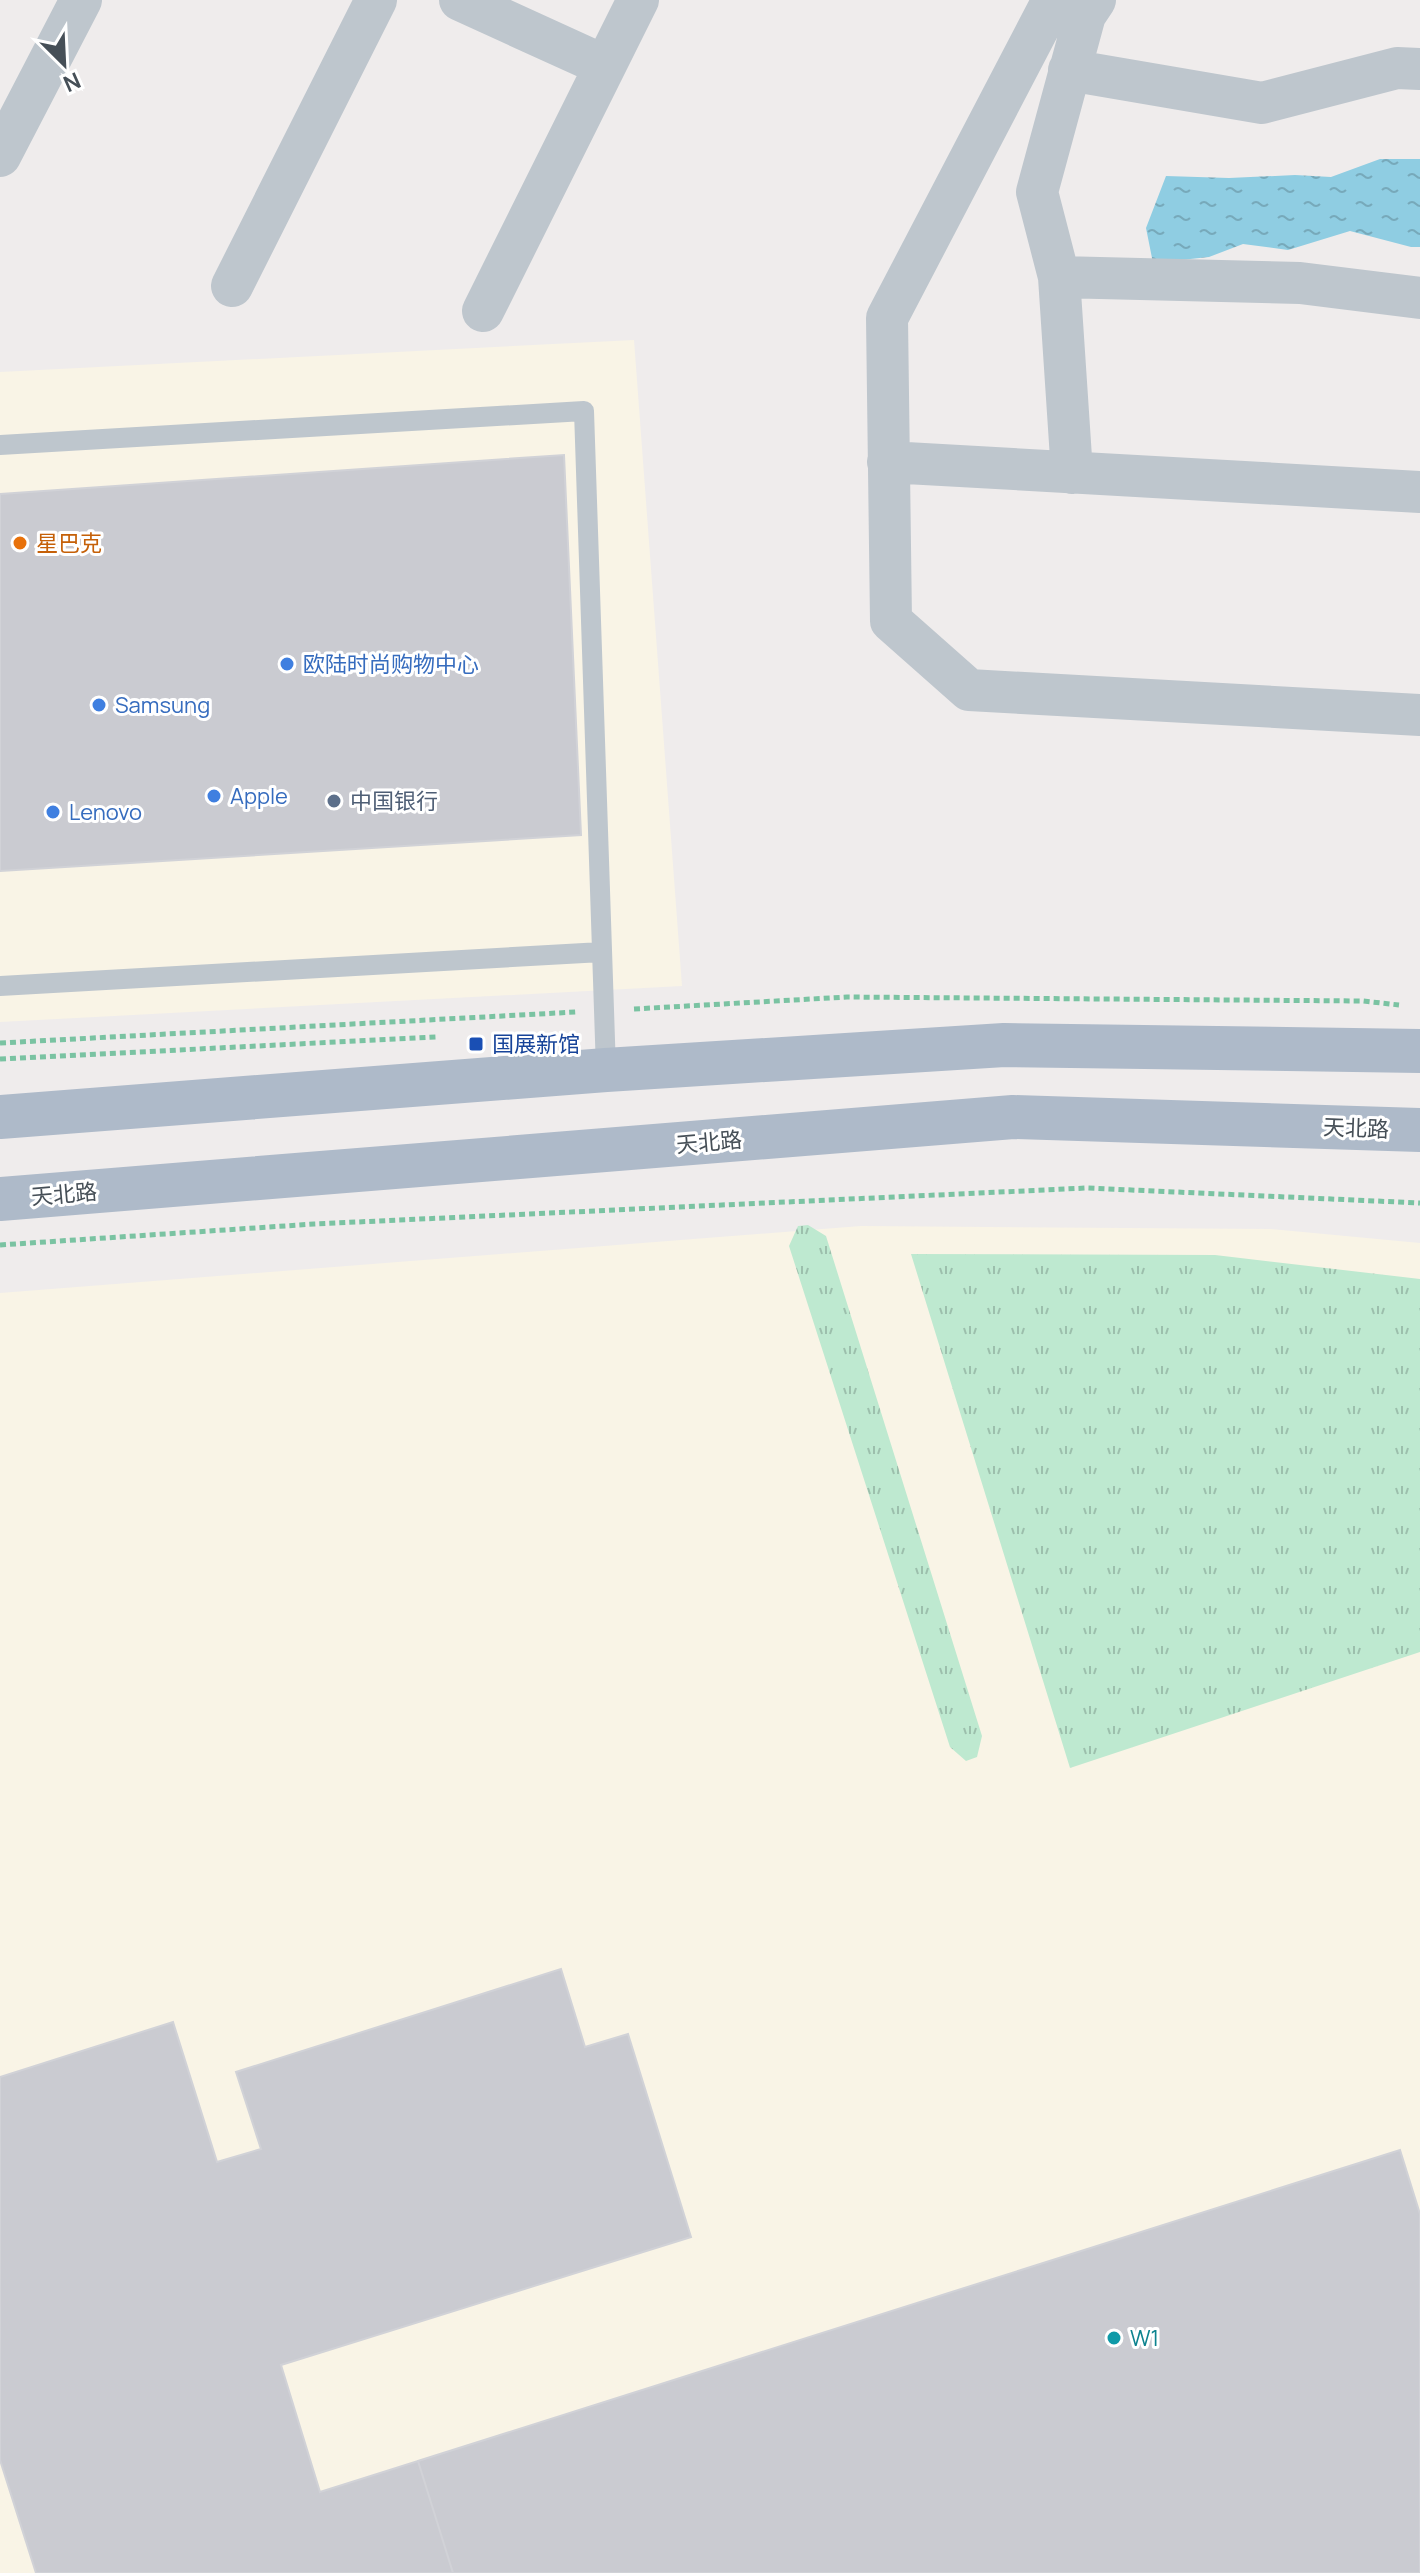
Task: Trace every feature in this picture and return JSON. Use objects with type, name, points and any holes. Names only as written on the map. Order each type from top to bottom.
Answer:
[{"type":"main road","points":[[0,1117],[606,1070],[1004,1045],[1420,1051]]},
{"type":"main road","name":"天北路","points":[[0,1199],[1013,1117],[1420,1130]]},
{"type":"street","points":[[0,156],[81,0]]},
{"type":"street","points":[[232,286],[376,0]]},
{"type":"street","points":[[460,0],[605,66]]},
{"type":"street","points":[[483,311],[638,0]]},
{"type":"street","points":[[1053,0],[887,318],[891,621],[969,690],[1420,715]]},
{"type":"street","points":[[1072,473],[1059,277],[1037,192],[1085,15],[1095,0]]},
{"type":"street","points":[[1069,70],[1262,103],[1397,68],[1420,69]]},
{"type":"street","points":[[1059,277],[1300,283],[1420,298]]},
{"type":"street","points":[[888,462],[1420,492]]},
{"type":"lane","points":[[0,445],[584,411],[606,1070]]},
{"type":"lane","points":[[0,986],[602,952]]},
{"type":"path","points":[[0,1043],[847,997],[1363,1001],[1406,1006]]},
{"type":"path","points":[[0,1245],[314,1224],[1087,1188],[1420,1203]]},
{"type":"shaded area","name":"欧陆时尚购物中心","points":[[634,340],[682,986],[0,1022],[0,372]]},
{"type":"shaded area","points":[[861,1226],[1271,1229],[1420,1243],[1420,2573],[0,2573],[0,1293]]},
{"type":"green space","points":[[808,1225],[826,1236],[982,1736],[977,1757],[966,1761],[950,1747],[789,1246],[798,1226]]},
{"type":"green space","points":[[911,1254],[1215,1255],[1420,1279],[1420,1652],[1070,1768]]},
{"type":"water","points":[[1380,159],[1420,159],[1420,247],[1350,231],[1288,250],[1243,244],[1209,257],[1153,263],[1146,228],[1166,176],[1331,177]]},
{"type":"building","name":"欧陆时尚购物中心","points":[[564,455],[581,835],[0,871],[0,494]]},
{"type":"building","points":[[561,1969],[585,2047],[628,2034],[691,2237],[281,2365],[320,2492],[418,2461],[453,2573],[36,2573],[0,2460],[0,2077],[173,2022],[217,2162],[261,2149],[236,2072]]},
{"type":"building","name":"W1","points":[[1400,2150],[1420,2214],[1420,2573],[453,2573],[418,2461]]},
{"type":"place","name":"星巴克","points":[[20,543]]},
{"type":"place","name":"欧陆时尚购物中心","points":[[287,664]]},
{"type":"place","name":"Samsung","points":[[99,705]]},
{"type":"place","name":"Apple","points":[[214,796]]},
{"type":"place","name":"中国银行","points":[[334,801]]},
{"type":"place","name":"Lenovo","points":[[53,812]]},
{"type":"place","name":"国展新馆","points":[[476,1044]]},
{"type":"place","name":"W1","points":[[1114,2338]]}]
